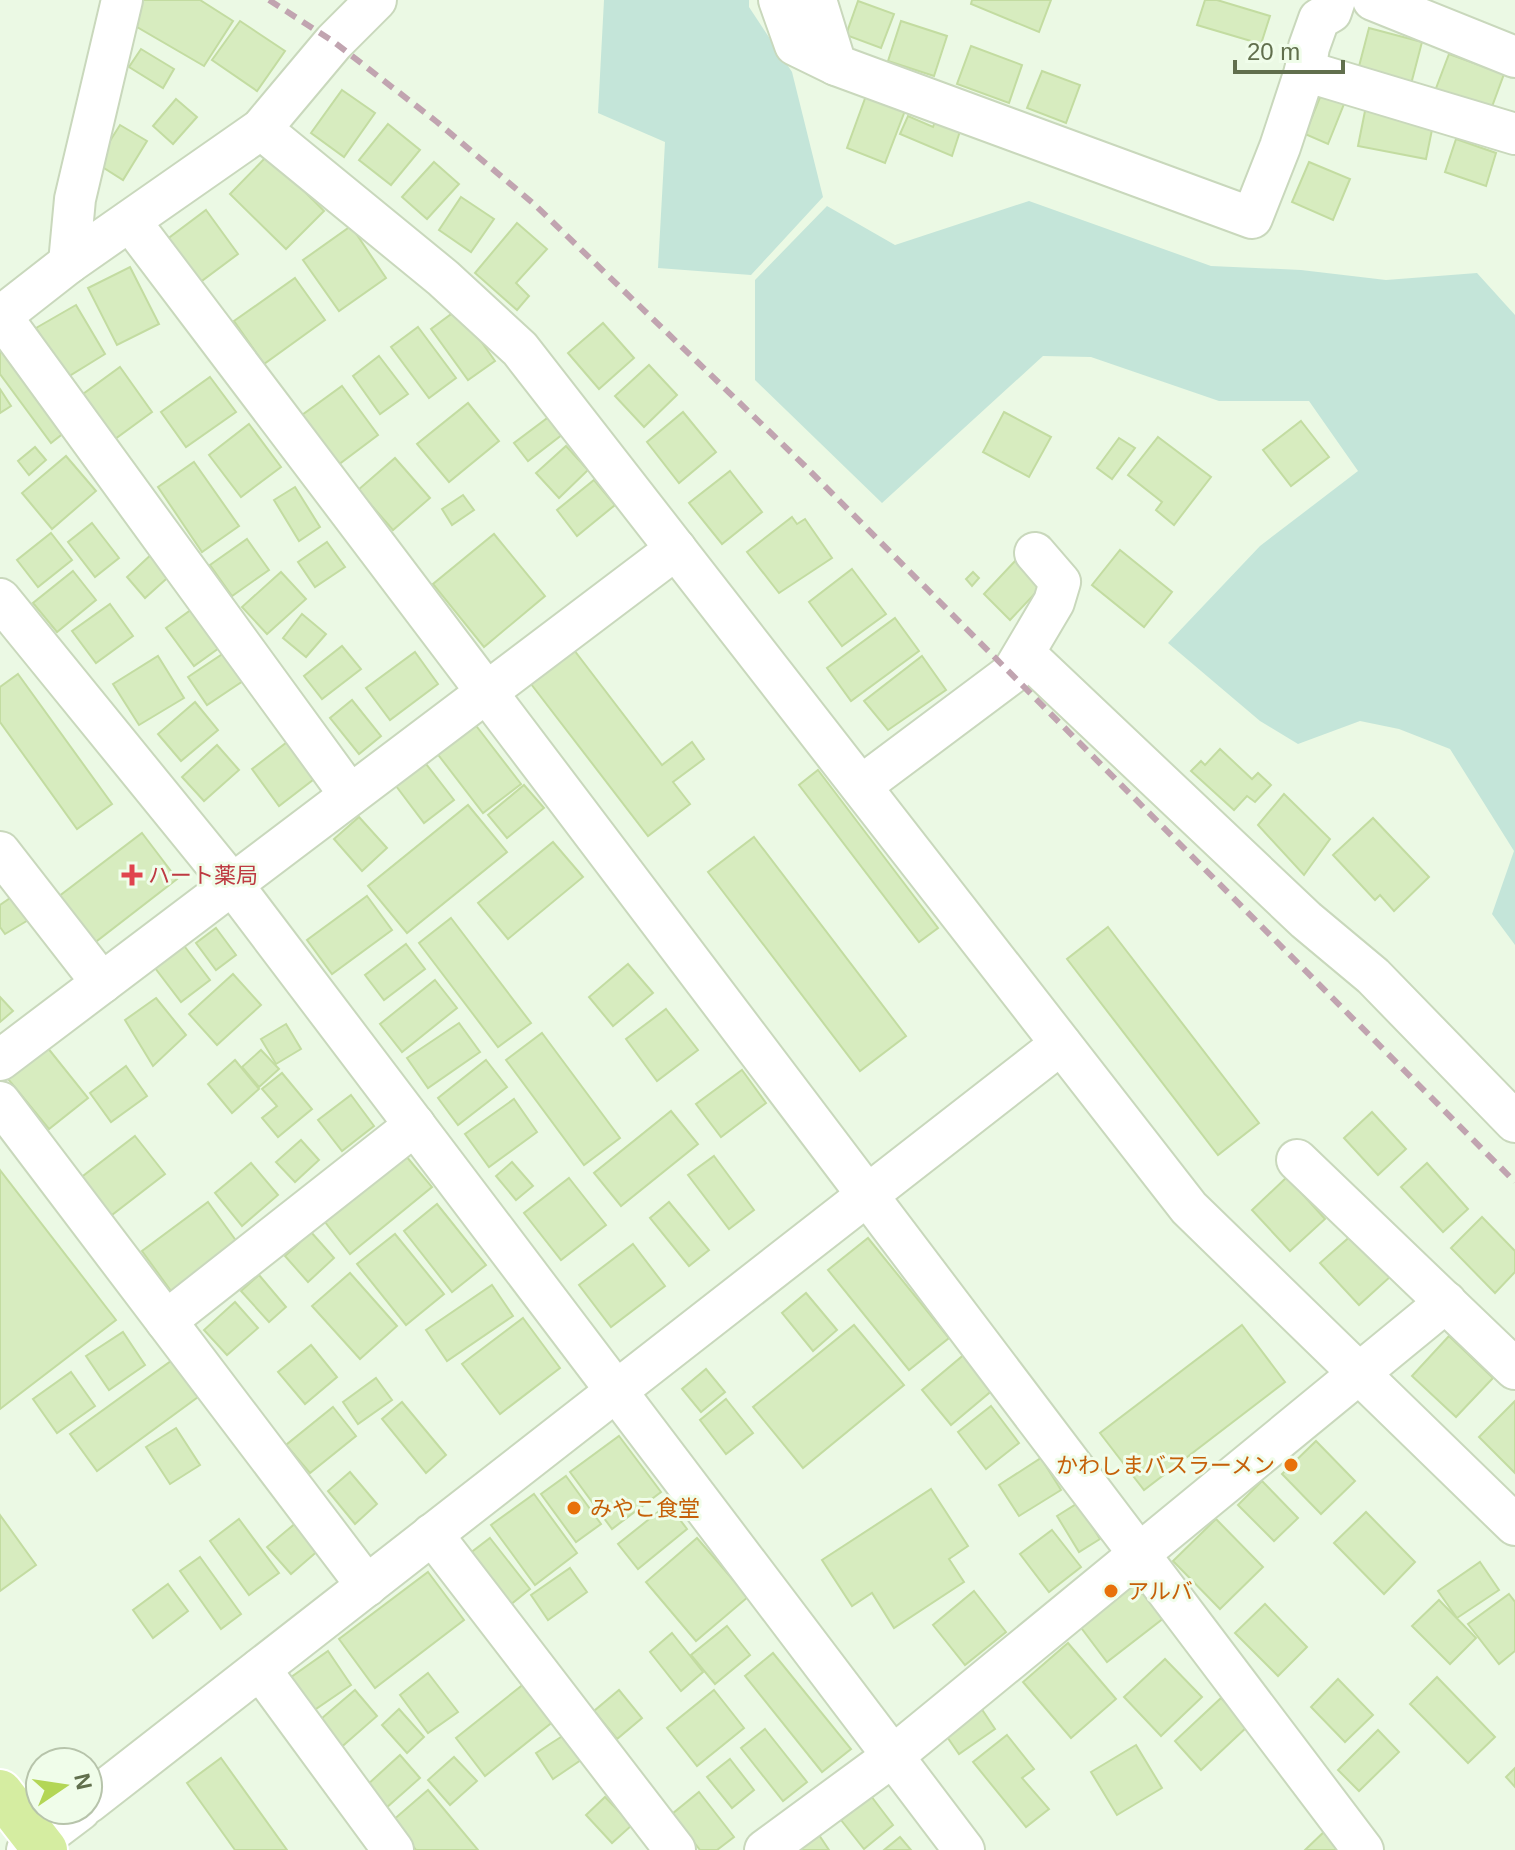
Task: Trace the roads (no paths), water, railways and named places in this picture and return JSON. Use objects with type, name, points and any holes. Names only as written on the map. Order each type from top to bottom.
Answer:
[{"type":"highway","points":[[0,1792],[37,1847]]},
{"type":"street","points":[[69,263],[75,199],[122,0]]},
{"type":"street","points":[[350,795],[1,317],[69,263],[261,129],[334,42],[376,0]]},
{"type":"street","points":[[779,0],[795,45],[836,65],[1252,218],[1280,147],[1319,19],[1331,12],[1335,0]]},
{"type":"street","points":[[816,0],[836,65]]},
{"type":"street","points":[[1373,0],[1515,57]]},
{"type":"street","points":[[1305,71],[1515,134]]},
{"type":"street","points":[[261,129],[443,278],[520,349],[1189,1208],[1515,1525]]},
{"type":"street","points":[[130,221],[1363,1850]]},
{"type":"street","points":[[0,1060],[676,549]]},
{"type":"street","points":[[861,786],[1012,673],[1054,602],[1060,582],[1035,553]]},
{"type":"street","points":[[0,599],[232,884],[964,1850]]},
{"type":"street","points":[[1025,654],[1306,920],[1373,976],[1515,1122]]},
{"type":"street","points":[[0,852],[102,983]]},
{"type":"street","points":[[104,1791],[1061,1044]]},
{"type":"street","points":[[0,1102],[367,1586]]},
{"type":"street","points":[[166,1321],[415,1125]]},
{"type":"street","points":[[1297,1160],[1515,1369]]},
{"type":"street","points":[[765,1850],[893,1756],[1446,1302]]},
{"type":"street","points":[[432,1534],[675,1850]]},
{"type":"street","points":[[260,1669],[393,1850]]},
{"type":"street","points":[[37,1847],[61,1826]]},
{"type":"railway","points":[[269,0],[334,42],[437,122],[534,204],[805,466],[1515,1182]]},
{"type":"place","name":"ハート薬局","points":[[132,875]]},
{"type":"place","name":"かわしまバスラーメン","points":[[1291,1465]]},
{"type":"place","name":"みやこ食堂","points":[[574,1508]]},
{"type":"place","name":"アルバ","points":[[1111,1591]]}]
